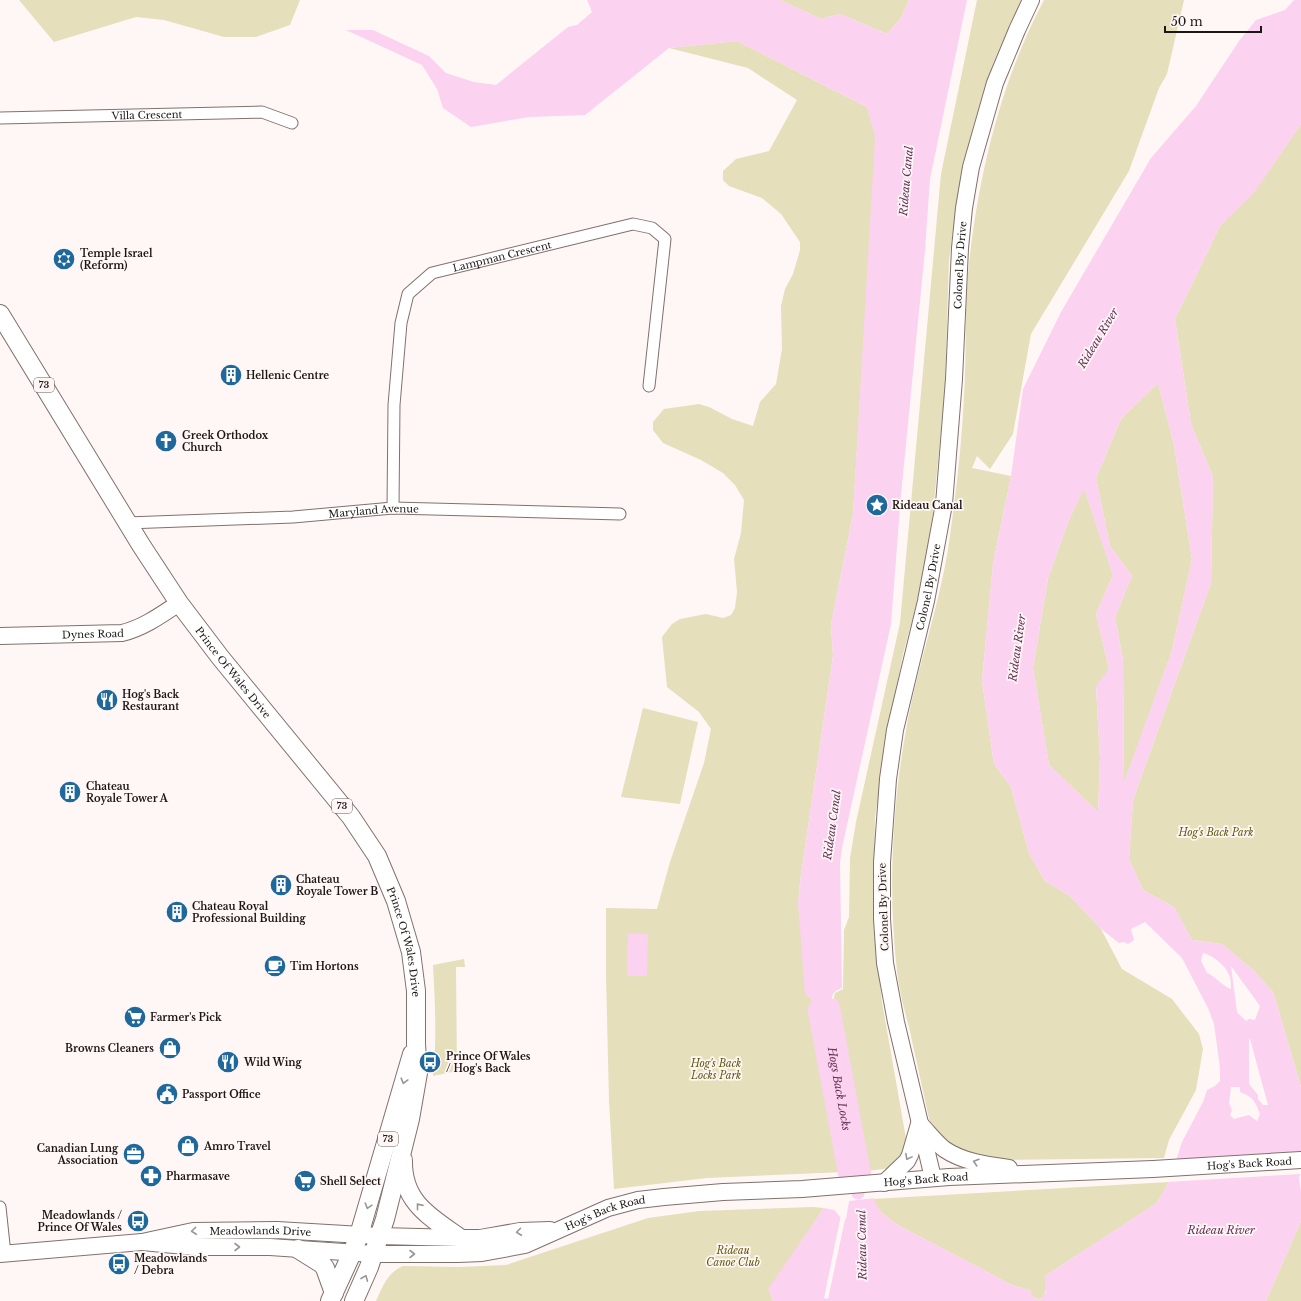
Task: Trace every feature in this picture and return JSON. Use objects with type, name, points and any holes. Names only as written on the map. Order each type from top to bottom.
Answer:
[{"type":"main road","name":"Colonel By Drive","points":[[933,1178],[896,1022],[886,963],[882,919],[882,862],[888,779],[896,730],[926,601],[944,504],[954,379],[960,248],[964,208],[971,167],[995,83],[1031,0]]},
{"type":"main road","name":"Prince Of Wales Drive","points":[[0,314],[128,523],[179,603],[220,657],[351,817],[377,856],[396,901],[412,952],[416,991],[416,1044],[418,1073],[410,1120],[374,1254],[354,1301]]},
{"type":"main road","name":"Dynes Road","points":[[0,636],[122,633],[142,626],[179,603]]},
{"type":"main road","name":"Prince Of Wales Drive","points":[[332,1297],[359,1235],[392,1124],[406,1070],[416,1044]]},
{"type":"main road","points":[[919,1123],[943,1148],[956,1156],[983,1164],[1056,1173]]},
{"type":"main road","points":[[884,1183],[910,1156],[919,1123]]},
{"type":"main road","points":[[403,1148],[404,1175],[414,1200],[424,1213],[460,1238]]},
{"type":"main road","name":"Hog's Back Road","points":[[374,1254],[482,1253],[525,1245],[557,1229],[608,1208],[638,1200],[723,1192],[802,1189],[933,1178],[1153,1169],[1301,1160]]},
{"type":"main road","name":"Hog's Back Road","points":[[379,1236],[480,1238],[520,1231],[557,1229]]},
{"type":"main road","name":"Meadowlands Drive","points":[[2,1254],[142,1242],[193,1231],[277,1230],[379,1236]]},
{"type":"main road","name":"Meadowlands Drive","points":[[142,1242],[196,1247],[270,1247],[374,1254]]},
{"type":"main road","points":[[298,1249],[322,1264],[325,1268],[332,1297]]},
{"type":"street","name":"Villa Crescent","points":[[0,118],[262,112],[292,123]]},
{"type":"street","name":"Lampman Crescent","points":[[393,508],[394,405],[401,323],[408,294],[432,273],[633,224],[652,228],[665,239],[649,386]]},
{"type":"street","name":"Maryland Avenue","points":[[128,523],[293,517],[393,508],[620,514]]},
{"type":"street","points":[[0,1207],[2,1254]]},
{"type":"green space","points":[[19,0],[300,0],[290,25],[256,37],[224,37],[164,20],[136,17],[54,42]]},
{"type":"green space","points":[[780,0],[909,0],[901,18],[887,34],[840,14],[821,19]]},
{"type":"green space","points":[[977,0],[1021,0],[994,61],[973,127],[959,189],[949,259],[945,389],[932,523],[919,595],[903,654],[889,726],[875,817],[874,891],[878,964],[882,1002],[907,1144],[898,1162],[891,1168],[867,1171],[854,1096],[834,997],[835,993],[843,989],[844,930],[849,917],[850,858],[856,822],[900,623],[941,174]]},
{"type":"green space","points":[[1044,0],[1184,0],[1167,74],[1159,88],[1129,171],[1031,334],[1013,434],[990,469],[977,456],[972,468],[1011,476],[993,564],[982,681],[994,764],[1011,787],[1029,853],[1045,881],[1070,896],[1101,929],[1122,969],[1172,999],[1199,1034],[1203,1049],[1196,1090],[1169,1140],[1164,1158],[999,1160],[975,1158],[942,1140],[930,1123],[897,971],[894,941],[892,881],[897,789],[911,705],[942,579],[951,528],[962,429],[965,380],[967,280],[973,230],[986,162],[1004,95],[1029,31]]},
{"type":"green space","name":"Hog's Back Locks Park","points":[[737,41],[867,107],[876,137],[853,514],[831,625],[833,656],[798,902],[807,996],[811,998],[814,1009],[844,1172],[707,1178],[614,1189],[609,1101],[606,908],[657,909],[670,862],[704,763],[711,729],[699,712],[667,687],[662,637],[672,624],[680,619],[706,614],[723,618],[731,615],[735,608],[737,592],[734,559],[741,533],[744,500],[735,485],[723,473],[701,460],[663,443],[653,430],[653,422],[664,409],[699,404],[709,407],[732,419],[753,426],[760,402],[776,384],[782,349],[781,306],[785,289],[793,274],[800,250],[800,242],[781,214],[762,198],[729,186],[723,180],[723,171],[736,159],[769,151],[797,100],[748,68],[669,48]]},
{"type":"green space","name":"Hog's Back Park","points":[[1301,124],[1301,1087],[1273,992],[1253,970],[1222,944],[1192,940],[1174,907],[1143,890],[1129,859],[1133,800],[1211,583],[1213,477],[1191,424],[1175,319],[1220,226],[1261,182]]},
{"type":"green space","points":[[1158,383],[1174,445],[1192,559],[1172,651],[1124,783],[1123,660],[1115,617],[1132,576],[1110,546],[1096,478],[1121,419]]},
{"type":"green space","points":[[1084,488],[1113,575],[1096,614],[1109,669],[1096,687],[1100,758],[1098,812],[1049,765],[1033,668],[1048,578],[1069,520]]},
{"type":"green space","points":[[643,708],[698,722],[680,804],[621,797]]},
{"type":"green space","points":[[464,959],[465,967],[456,967],[457,1071],[433,1076],[435,1007],[433,965]]},
{"type":"green space","points":[[1169,1182],[1157,1203],[1045,1276],[1045,1292],[1043,1297],[1040,1299],[1033,1297],[1030,1290],[1014,1286],[894,1223],[879,1210],[873,1199]]},
{"type":"green space","name":"Rideau Canoe Club","points":[[813,1207],[824,1208],[769,1289],[773,1301],[376,1301],[389,1276],[403,1266],[459,1267],[506,1265],[648,1218],[699,1211]]},
{"type":"green space","points":[[1301,1221],[1301,1301],[1266,1301]]},
{"type":"water","name":"Rideau Canal","points":[[587,0],[780,0],[821,19],[840,14],[887,34],[901,18],[909,0],[967,0],[930,179],[925,250],[901,495],[891,624],[842,848],[840,863],[842,988],[833,994],[833,1005],[814,1009],[811,998],[805,995],[798,902],[833,656],[831,625],[853,514],[875,137],[867,107],[737,41],[669,48],[585,115],[529,117],[471,127],[443,108],[437,89],[422,65],[346,30],[373,30],[429,56],[446,73],[474,82],[496,85],[568,27],[577,25],[592,12]]},
{"type":"water","name":"Rideau River","points":[[1294,0],[1301,0],[1301,124],[1253,194],[1220,226],[1175,319],[1191,424],[1213,477],[1211,583],[1133,800],[1129,859],[1143,890],[1174,907],[1192,940],[1222,944],[1253,970],[1273,992],[1301,1087],[1301,1172],[1299,1178],[1301,1191],[1301,1221],[1266,1301],[773,1301],[768,1289],[824,1208],[834,1210],[841,1218],[846,1219],[849,1201],[846,1182],[866,1181],[879,1210],[894,1223],[1014,1286],[1030,1290],[1034,1297],[1041,1299],[1046,1292],[1045,1276],[1157,1203],[1169,1182],[1182,1142],[1203,1102],[1207,1090],[1215,1086],[1220,1081],[1220,1068],[1214,1024],[1208,1008],[1182,958],[1145,922],[1131,929],[1134,940],[1128,944],[1123,942],[1119,943],[1101,929],[1070,896],[1045,881],[1029,853],[1011,787],[994,764],[982,681],[993,564],[1011,476],[1023,389],[1061,312],[1151,158],[1196,106],[1239,41],[1256,20],[1285,10]],"holes":[[[1158,383],[1174,445],[1192,559],[1172,651],[1124,782],[1123,660],[1115,617],[1132,576],[1110,546],[1096,478],[1121,419]],[[1084,489],[1113,575],[1096,614],[1109,669],[1096,686],[1100,758],[1098,812],[1049,765],[1033,668],[1048,578],[1069,520]],[[1203,953],[1214,958],[1224,967],[1230,976],[1231,989],[1207,973],[1201,961]],[[1231,966],[1260,1006],[1255,1020],[1249,1019],[1246,1021],[1237,1012]],[[1249,1039],[1268,1105],[1263,1105],[1258,1099],[1258,1095],[1249,1084]],[[1231,1087],[1240,1087],[1240,1092],[1253,1100],[1260,1114],[1257,1121],[1249,1115],[1234,1119],[1230,1115],[1232,1110],[1229,1103]]]},
{"type":"water","points":[[628,933],[648,934],[647,976],[627,976]]},
{"type":"pier","points":[[1301,1151],[1301,1174],[1167,1182],[1174,1160]]},
{"type":"pier","points":[[868,1180],[875,1198],[849,1201],[828,1299],[824,1298],[841,1215],[844,1217],[847,1201],[844,1183]]},
{"type":"waterway","name":"Hogs Back Locks","points":[[824,989],[825,1010],[858,1193]]},
{"type":"waterway","points":[[833,1005],[862,1160],[866,1181],[846,1182],[814,1009],[833,1005]]},
{"type":"place","name":"Temple Israel (Reform)","points":[[64,259]]},
{"type":"place","name":"Hellenic Centre","points":[[231,375]]},
{"type":"place","name":"Greek Orthodox Church","points":[[166,441]]},
{"type":"place","name":"Rideau Canal","points":[[877,505]]},
{"type":"place","name":"Hog's Back Restaurant","points":[[107,700]]},
{"type":"place","name":"Chateau Royale Tower A","points":[[70,792]]},
{"type":"place","name":"Chateau Royale Tower B","points":[[281,885]]},
{"type":"place","name":"Chateau Royal Professional Building","points":[[177,912]]},
{"type":"place","name":"Tim Hortons","points":[[275,966]]},
{"type":"place","name":"Farmer's Pick","points":[[135,1017]]},
{"type":"place","name":"Browns Cleaners","points":[[170,1048]]},
{"type":"place","name":"Wild Wing","points":[[228,1062]]},
{"type":"place","name":"Prince Of Wales / Hog's Back","points":[[430,1062]]},
{"type":"place","name":"Passport Office","points":[[167,1094]]},
{"type":"place","name":"Amro Travel","points":[[188,1146]]},
{"type":"place","name":"Canadian Lung Association","points":[[134,1154]]},
{"type":"place","name":"Pharmasave","points":[[151,1176]]},
{"type":"place","name":"Shell Select","points":[[305,1181]]},
{"type":"place","name":"Meadowlands / Prince Of Wales","points":[[138,1221]]},
{"type":"place","name":"Meadowlands / Debra","points":[[119,1264]]}]
